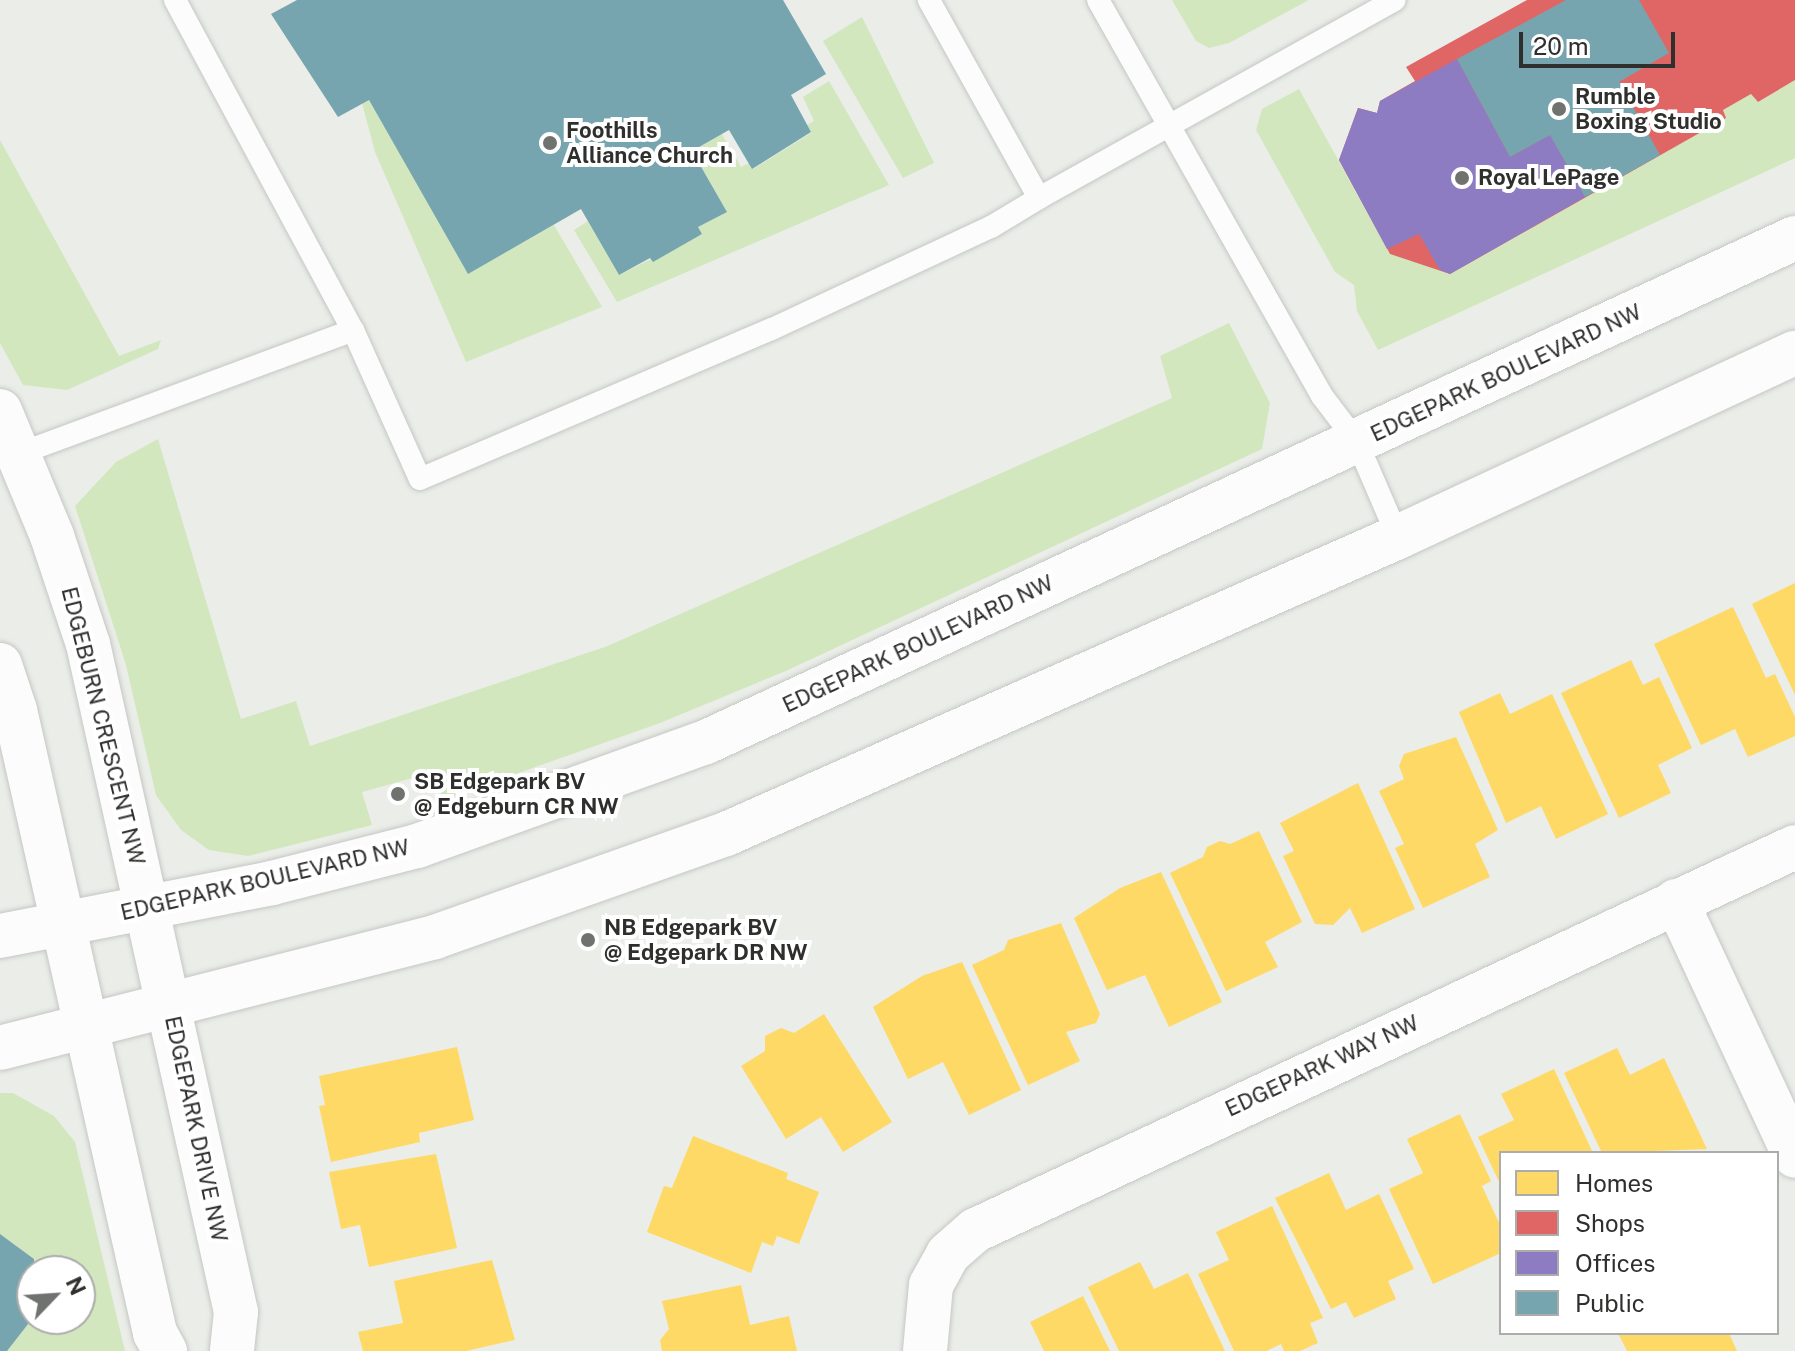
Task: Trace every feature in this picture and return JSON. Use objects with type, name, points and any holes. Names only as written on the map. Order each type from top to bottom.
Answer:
[{"type":"street","name":"EDGEPARK BOULEVARD NW","points":[[0,936],[148,908],[417,846],[706,742],[1795,238]]},
{"type":"street","points":[[0,1048],[435,937],[726,834],[1398,537],[1795,353]]},
{"type":"street","name":"EDGEBURN CRESCENT NW","points":[[0,411],[10,458],[88,644],[148,908]]},
{"type":"street","points":[[0,665],[15,710],[65,924],[155,1333],[165,1351]]},
{"type":"street","name":"EDGEPARK WAY NW","points":[[925,1351],[931,1285],[948,1254],[976,1230],[1795,847]]},
{"type":"street","points":[[1676,901],[1795,1156]]},
{"type":"street","name":"EDGEPARK DRIVE NW","points":[[148,908],[236,1312],[232,1351]]},
{"type":"lane","points":[[175,0],[353,330],[420,479],[786,322],[991,227],[1395,0]]},
{"type":"lane","points":[[929,0],[1039,198]]},
{"type":"lane","points":[[1098,0],[1322,396],[1357,442],[1398,537]]},
{"type":"lane","points":[[10,458],[353,330]]},
{"type":"green space","points":[[1172,0],[1309,0],[1229,43],[1209,48],[1196,41]]},
{"type":"green space","points":[[862,17],[934,163],[903,178],[823,41]]},
{"type":"green space","points":[[1795,80],[1795,158],[1378,350],[1357,311],[1354,285],[1335,272],[1256,130],[1262,109],[1299,89],[1390,254],[1450,273],[1725,117],[1723,110],[1751,94],[1758,102]]},
{"type":"green space","points":[[829,81],[889,185],[617,302],[574,230],[588,221],[619,275],[702,234],[698,227],[727,212],[692,151],[722,134],[741,167],[749,163],[753,169],[811,133],[807,125],[814,121],[803,97]]},
{"type":"green space","points":[[369,100],[468,273],[554,225],[602,307],[466,362],[375,152],[362,103]]},
{"type":"green space","points":[[0,140],[119,356],[161,340],[158,349],[67,390],[23,385],[0,343]]},
{"type":"green space","points":[[1229,323],[1270,403],[1262,449],[788,670],[660,723],[442,800],[434,772],[362,792],[372,825],[248,856],[209,850],[181,830],[156,795],[126,665],[75,506],[116,462],[158,439],[241,719],[296,701],[310,746],[605,647],[1172,398],[1160,356]]},
{"type":"green space","points":[[0,1093],[13,1093],[54,1116],[75,1142],[125,1351],[7,1351],[20,1335],[96,1335],[96,1255],[29,1255],[0,1234]]},
{"type":"building: Homes","points":[[1795,583],[1795,695],[1752,604]]},
{"type":"building: Homes","points":[[1733,607],[1766,678],[1775,674],[1795,717],[1795,736],[1748,757],[1735,729],[1701,745],[1654,644]]},
{"type":"building: Homes","points":[[1631,660],[1643,685],[1659,677],[1692,748],[1658,765],[1671,793],[1619,818],[1561,693]]},
{"type":"building: Homes","points":[[1500,693],[1510,714],[1552,694],[1608,814],[1556,839],[1541,806],[1506,823],[1459,712]]},
{"type":"building: Homes","points":[[1456,737],[1498,830],[1475,844],[1490,877],[1423,908],[1395,848],[1404,844],[1379,791],[1404,779],[1399,766],[1404,754]]},
{"type":"building: Homes","points":[[1358,783],[1415,909],[1362,933],[1350,908],[1333,925],[1315,924],[1283,856],[1294,851],[1280,823]]},
{"type":"building: Homes","points":[[1259,831],[1302,922],[1265,942],[1278,967],[1226,991],[1170,873],[1203,857],[1207,847],[1220,841],[1230,844]]},
{"type":"building: Homes","points":[[1161,872],[1222,1002],[1169,1027],[1145,975],[1107,990],[1074,918],[1120,888]]},
{"type":"building: Homes","points":[[1061,923],[1100,1014],[1096,1023],[1066,1032],[1080,1061],[1028,1085],[972,965],[1004,950],[1008,940]]},
{"type":"building: Homes","points":[[962,962],[1021,1090],[969,1115],[943,1062],[908,1079],[873,1007],[922,976]]},
{"type":"building: Homes","points":[[824,1014],[892,1122],[843,1152],[821,1117],[786,1139],[741,1066],[765,1051],[765,1036],[781,1028],[794,1033]]},
{"type":"building: Homes","points":[[457,1047],[474,1120],[419,1133],[420,1142],[331,1162],[319,1106],[325,1105],[319,1076]]},
{"type":"building: Homes","points":[[1617,1048],[1630,1075],[1664,1058],[1707,1149],[1601,1151],[1564,1073]]},
{"type":"building: Homes","points":[[1554,1069],[1592,1151],[1499,1151],[1499,1182],[1478,1137],[1514,1120],[1501,1094]]},
{"type":"building: Homes","points":[[1460,1114],[1491,1181],[1482,1186],[1499,1223],[1499,1254],[1433,1284],[1389,1189],[1423,1173],[1407,1139]]},
{"type":"building: Homes","points":[[693,1136],[788,1173],[786,1179],[819,1192],[799,1244],[777,1236],[773,1246],[762,1242],[751,1273],[647,1232],[664,1186],[672,1188]]},
{"type":"building: Homes","points":[[436,1154],[457,1248],[369,1267],[360,1225],[341,1229],[329,1172]]},
{"type":"building: Homes","points":[[1329,1173],[1346,1210],[1379,1194],[1414,1269],[1388,1281],[1396,1299],[1354,1318],[1346,1302],[1331,1309],[1275,1198]]},
{"type":"building: Homes","points":[[1272,1206],[1323,1318],[1310,1323],[1318,1343],[1300,1351],[1284,1351],[1281,1344],[1266,1351],[1234,1351],[1198,1274],[1229,1260],[1216,1232]]},
{"type":"building: Homes","points":[[492,1260],[515,1340],[466,1351],[363,1351],[358,1332],[403,1323],[394,1281]]},
{"type":"building: Homes","points":[[1140,1262],[1154,1289],[1188,1273],[1225,1351],[1119,1351],[1088,1287]]},
{"type":"building: Homes","points":[[741,1285],[750,1325],[789,1316],[797,1351],[662,1351],[660,1340],[669,1329],[662,1301]]},
{"type":"building: Homes","points":[[1083,1296],[1110,1351],[1044,1351],[1030,1322]]},
{"type":"building: Homes","points":[[1619,1335],[1730,1335],[1737,1351],[1627,1351]]},
{"type":"building: Shops","points":[[1527,0],[1795,0],[1795,80],[1758,102],[1751,94],[1723,110],[1726,118],[1450,274],[1390,254],[1339,160],[1358,108],[1377,113],[1380,101],[1415,81],[1406,67]]},
{"type":"building: Offices","name":"Royal LePage","points":[[1457,59],[1510,157],[1550,135],[1585,197],[1450,274],[1440,270],[1419,234],[1387,249],[1339,160],[1358,108],[1377,113],[1380,101]]},
{"type":"building: Public","name":"Foothills Alliance Church","points":[[297,0],[783,0],[826,74],[791,95],[811,132],[752,169],[729,130],[692,151],[727,212],[698,227],[702,234],[653,262],[650,258],[619,275],[581,209],[468,274],[369,100],[338,117],[271,14]]},
{"type":"building: Public","name":"Rumble Boxing Studio","points":[[1566,0],[1639,0],[1669,53],[1619,82],[1660,155],[1585,197],[1550,135],[1510,157],[1457,59]]},
{"type":"building: Public","points":[[0,1234],[29,1255],[16,1255],[16,1335],[20,1335],[7,1351],[0,1351]]},
{"type":"place","name":"Rumble Boxing Studio","points":[[1559,109]]},
{"type":"place","name":"Foothills Alliance Church","points":[[550,143]]},
{"type":"place","name":"Royal LePage","points":[[1462,178]]},
{"type":"place","name":"SB Edgepark BV @ Edgeburn CR NW","points":[[398,794]]},
{"type":"place","name":"NB Edgepark BV @ Edgepark DR NW","points":[[588,940]]}]
